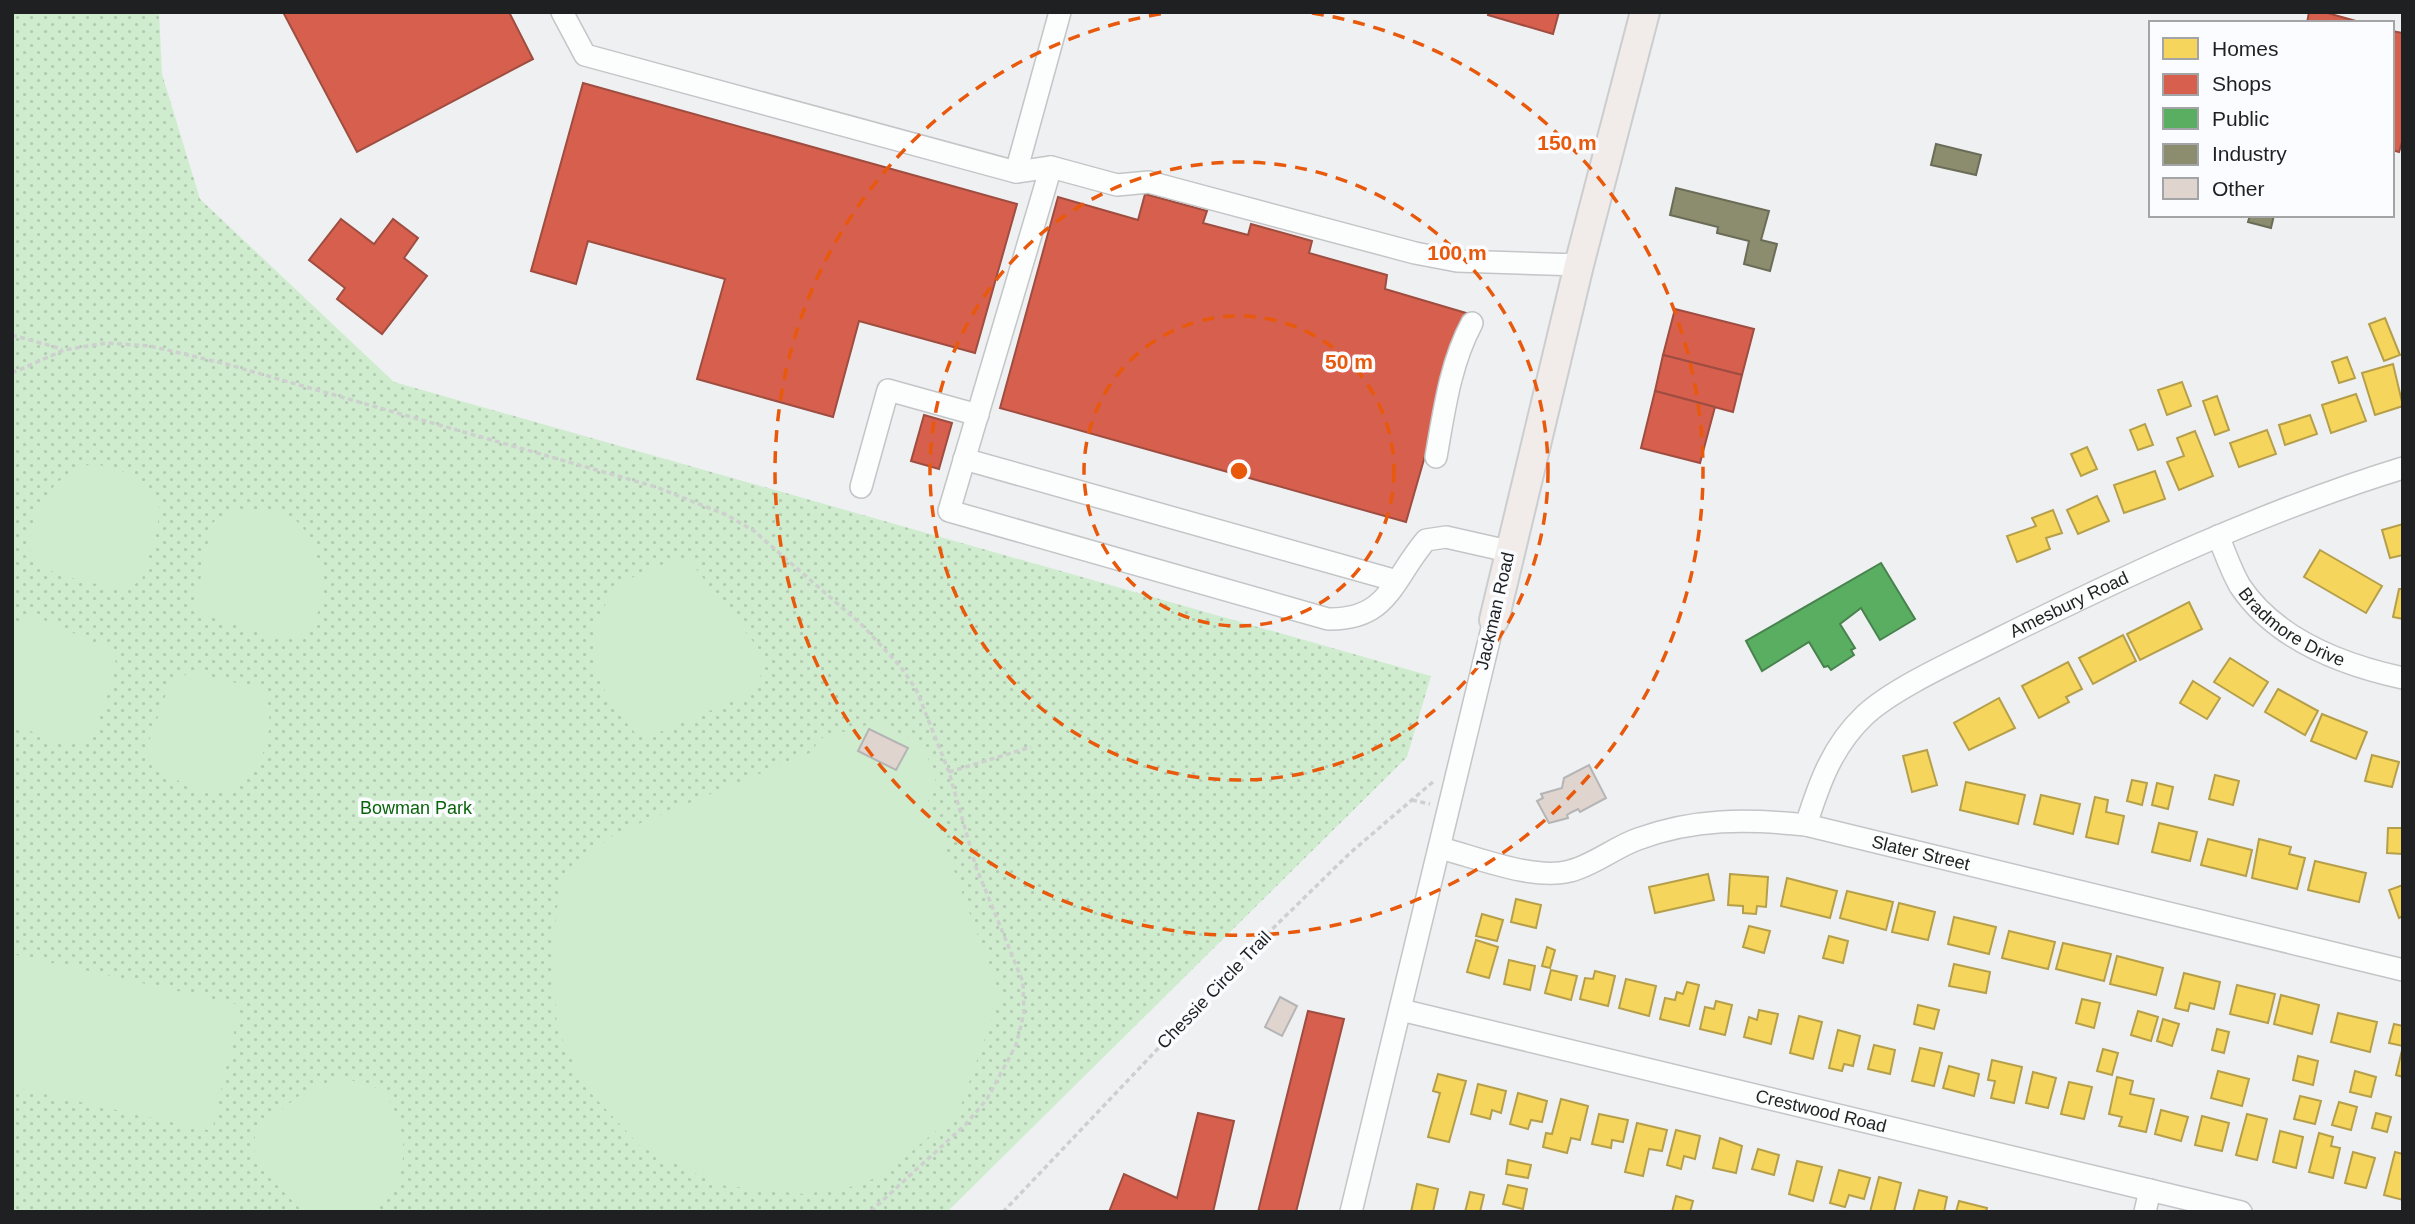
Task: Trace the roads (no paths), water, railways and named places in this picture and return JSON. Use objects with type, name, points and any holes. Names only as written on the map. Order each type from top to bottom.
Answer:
[{"type":"main road","name":"Jackman Road","points":[[1494,620],[1508,551],[1579,265],[1645,12]]},
{"type":"street","points":[[562,12],[585,55],[1016,172],[1051,167],[1117,185],[1149,182],[1428,256],[1457,261],[1579,265]]},
{"type":"street","points":[[1016,172],[1060,12]]},
{"type":"street","points":[[1051,167],[949,511],[1315,616],[1353,620],[1373,610],[1426,540],[1446,537],[1508,551]]},
{"type":"street","points":[[1436,457],[1445,403],[1461,344],[1472,323]]},
{"type":"street","points":[[1454,432],[1474,348]]},
{"type":"street","points":[[861,487],[888,390],[978,415]]},
{"type":"street","points":[[964,459],[1397,581]]},
{"type":"street","name":"Amesbury Road","points":[[1806,825],[1828,763],[1867,714],[1972,653],[2082,597],[2218,536],[2403,468]]},
{"type":"street","name":"Bradmore Drive","points":[[2218,536],[2240,586],[2273,620],[2318,651],[2341,662],[2403,678]]},
{"type":"street","name":"Jackman Road","points":[[1351,1212],[1494,620]]},
{"type":"street","name":"Slater Street","points":[[1440,848],[1531,872],[1570,871],[1636,839],[1687,825],[1747,819],[1806,825],[2403,970]]},
{"type":"street","name":"Crestwood Road","points":[[1401,1010],[2241,1212]]},
{"type":"street","points":[[2145,1212],[2150,1190]]},
{"type":"park label","name":"Bowman Park","points":[[416,808]]}]
